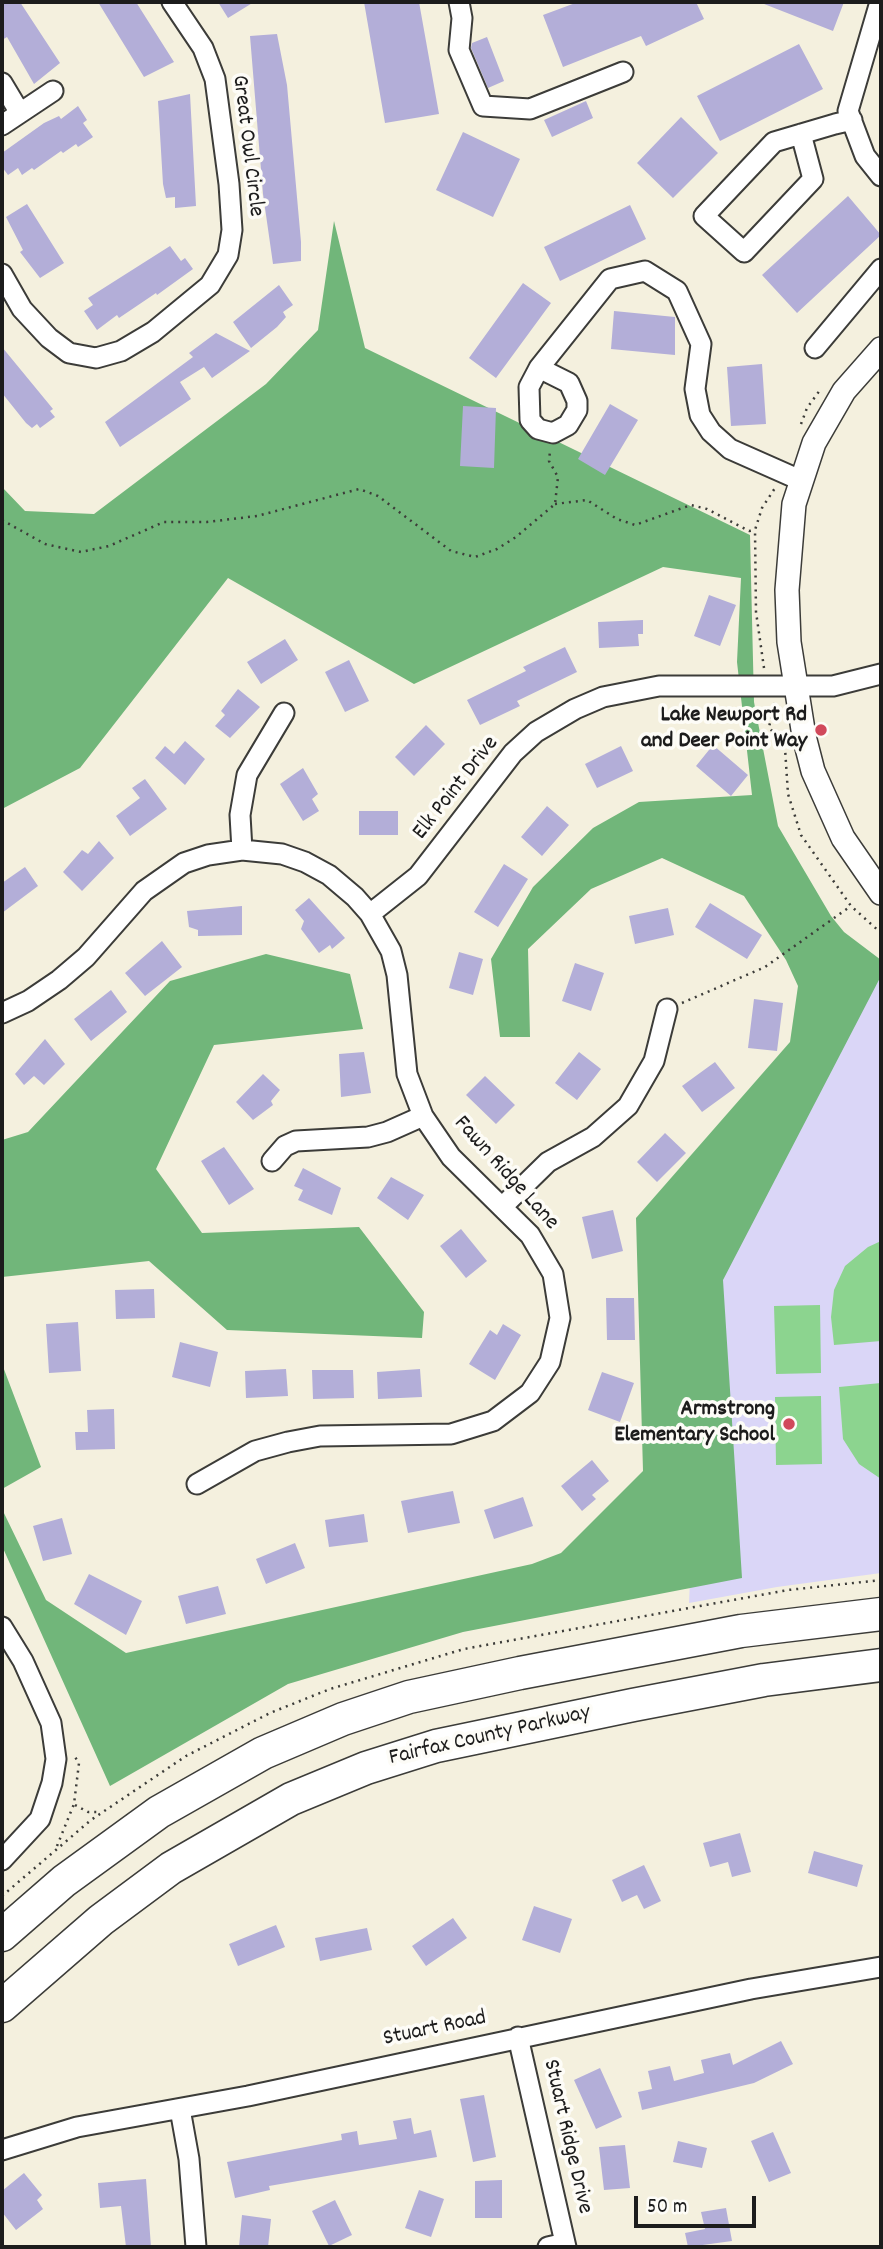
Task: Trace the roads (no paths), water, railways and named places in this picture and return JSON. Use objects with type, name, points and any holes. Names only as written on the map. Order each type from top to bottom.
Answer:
[{"type":"highway","points":[[2,1935],[64,1881],[159,1812],[263,1753],[343,1719],[409,1698],[520,1673],[741,1631],[881,1614]]},
{"type":"highway","name":"Fairfax County Parkway","points":[[2,2006],[101,1920],[171,1868],[291,1799],[366,1768],[449,1743],[634,1704],[764,1680],[881,1665]]},
{"type":"street","name":"Great Owl Circle","points":[[2,274],[22,309],[49,338],[69,353],[96,358],[121,351],[153,332],[210,285],[228,255],[232,230],[229,184],[215,79],[204,48],[172,2]]},
{"type":"street","points":[[459,2],[462,18],[459,50],[483,106],[530,109],[623,72]]},
{"type":"street","points":[[880,2],[849,111],[865,156],[881,176]]},
{"type":"street","points":[[2,83],[20,113]]},
{"type":"street","points":[[2,125],[53,91]]},
{"type":"street","points":[[801,134],[813,179],[744,252],[705,216],[774,142],[801,134],[852,120]]},
{"type":"street","points":[[816,348],[881,269]]},
{"type":"street","points":[[539,368],[569,383],[578,401],[577,410],[568,425],[552,433],[538,429],[530,419],[529,387],[539,368],[610,279],[645,271],[677,291],[701,344],[695,389],[700,415],[710,432],[730,449],[792,477]]},
{"type":"street","points":[[881,349],[858,372],[830,411],[792,477],[787,590],[789,642],[804,736],[826,806],[842,838],[881,893]]},
{"type":"street","name":"Elk Point Drive","points":[[370,914],[418,876],[444,847],[513,753],[564,715],[630,690],[771,684],[833,686],[881,674]]},
{"type":"street","points":[[242,850],[240,815],[247,775],[284,713]]},
{"type":"street","name":"Fawn Ridge Lane","points":[[2,1013],[28,1001],[86,957],[144,891],[162,876],[208,855],[242,850],[282,854],[305,862],[329,875],[370,914],[391,951],[397,975],[407,1073],[423,1116],[451,1157],[502,1207],[544,1254],[553,1274],[559,1307],[557,1341],[550,1362],[530,1393],[494,1421],[451,1434],[343,1435],[288,1442],[256,1451],[197,1484]]},
{"type":"street","points":[[502,1207],[548,1162],[593,1137],[628,1106],[654,1061],[667,1009]]},
{"type":"street","points":[[272,1161],[285,1146],[296,1141],[368,1138],[423,1116]]},
{"type":"street","points":[[2,1627],[23,1661],[51,1723],[54,1748],[52,1783],[40,1819],[17,1847],[2,1860]]},
{"type":"street","name":"Stuart Road","points":[[2,2150],[77,2127],[180,2109],[764,1987],[881,1967]]},
{"type":"street","name":"Stuart Ridge Drive","points":[[518,2037],[559,2246]]},
{"type":"street","points":[[180,2109],[188,2159],[196,2247]]},
{"type":"place","name":"Lake Newport Rd and Deer Point Way","points":[[821,730]]},
{"type":"place","name":"Armstrong Elementary School","points":[[789,1424]]}]
